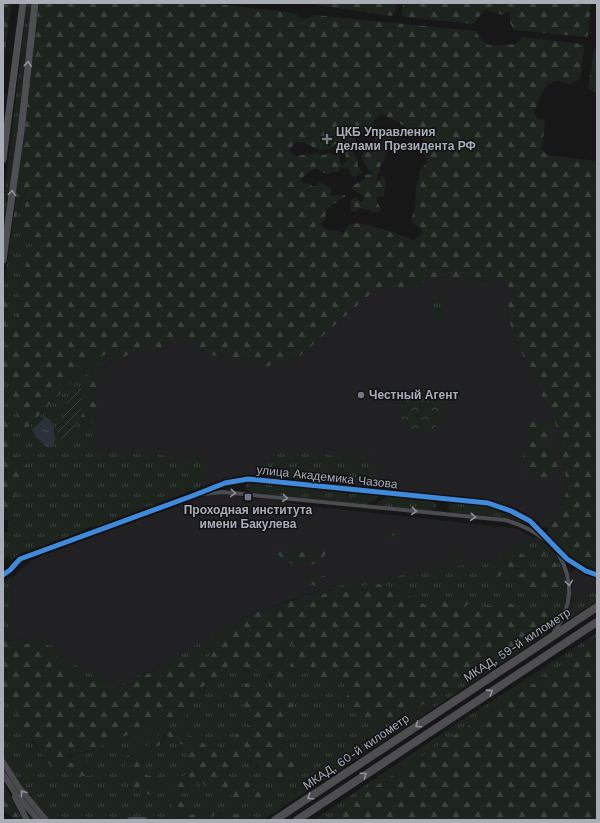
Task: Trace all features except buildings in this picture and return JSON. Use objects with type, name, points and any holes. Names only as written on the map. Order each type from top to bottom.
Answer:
[{"type":"highway","name":"МКАД, 59-й километр","points":[[450,703],[597,607]]},
{"type":"highway","name":"МКАД, 59-й километр","points":[[457,713],[597,622]]},
{"type":"highway","name":"МКАД, 60-й километр","points":[[276,820],[450,703]]},
{"type":"highway","name":"МКАД, 60-й километр","points":[[297,820],[457,713]]},
{"type":"main road","points":[[3,159],[21,3]]},
{"type":"main road","points":[[3,260],[21,131],[35,3]]},
{"type":"main road","points":[[3,762],[20,789],[46,820]]},
{"type":"main road","points":[[4,776],[27,820]]},
{"type":"main road","points":[[4,776],[16,794],[38,820]]},
{"type":"main road","points":[[301,820],[311,811]]},
{"type":"main road","points":[[130,820],[144,820]]},
{"type":"street","name":"улица Академика Чазова","points":[[3,575],[10,570],[20,558],[225,483],[248,479],[488,503],[511,511],[530,521],[554,546],[565,567],[570,589],[568,601],[560,624],[550,638]]},
{"type":"street","name":"улица Академика Чазова","points":[[192,496],[211,492],[222,492],[505,520],[518,523],[529,528],[554,546],[577,566],[597,575]]},
{"type":"shaded area","points":[[435,277],[495,281],[511,289],[507,307],[512,332],[558,430],[568,490],[548,528],[543,527],[537,521],[516,508],[488,500],[247,476],[236,476],[204,486],[204,459],[96,449],[96,379],[107,363],[136,352],[153,351],[176,339],[210,355],[247,359],[265,367],[300,356],[377,288],[409,288]]},
{"type":"shaded area","points":[[218,494],[283,501],[301,505],[518,529],[536,539],[523,541],[494,560],[329,587],[249,615],[150,671],[116,684],[64,660],[44,637],[7,641],[13,578],[31,561],[205,496]]},
{"type":"shaded area","points":[[576,569],[597,577],[597,586],[571,603],[572,585],[569,573]]},
{"type":"green space","points":[[3,3],[11,3],[3,69]]},
{"type":"green space","points":[[27,3],[31,3],[3,242],[3,206]]},
{"type":"green space","name":"ЦКБ Управления делами Президента РФ","points":[[39,3],[209,3],[294,13],[304,19],[314,15],[476,31],[481,40],[490,45],[516,44],[522,37],[583,44],[584,48],[580,79],[569,85],[560,81],[554,81],[549,84],[542,92],[534,113],[538,118],[544,120],[545,122],[542,150],[547,155],[597,161],[597,570],[578,562],[559,546],[548,534],[548,528],[568,490],[558,430],[512,332],[507,307],[511,289],[495,281],[436,277],[409,288],[377,288],[300,356],[265,367],[247,359],[210,355],[176,339],[153,351],[136,352],[107,363],[96,379],[97,419],[84,430],[79,423],[84,409],[85,399],[81,386],[87,375],[115,349],[90,363],[26,429],[18,418],[14,403],[11,378],[9,376],[3,386],[3,348],[4,350],[16,328],[19,286],[34,239],[24,230],[26,190],[12,228]],"holes":[[[382,114],[408,128],[417,129],[423,134],[423,153],[427,160],[426,164],[419,172],[419,179],[416,186],[415,208],[411,220],[421,229],[422,233],[414,240],[364,224],[351,224],[343,233],[324,228],[321,225],[325,219],[327,209],[331,207],[332,204],[336,203],[337,200],[345,198],[345,195],[331,195],[331,187],[319,183],[313,187],[310,184],[302,183],[301,179],[313,170],[318,169],[328,174],[331,172],[338,172],[343,167],[350,169],[352,176],[356,177],[362,173],[358,167],[356,156],[349,149],[346,151],[345,162],[343,165],[340,164],[339,153],[333,155],[330,153],[320,156],[318,153],[297,157],[291,153],[290,150],[295,142],[301,142],[320,150],[325,150],[335,144],[350,146],[355,143],[357,133],[368,132],[374,127],[374,120]]]},
{"type":"green space","points":[[315,3],[396,3],[395,13],[392,16],[316,5]]},
{"type":"green space","points":[[403,3],[591,3],[588,35],[586,37],[514,30],[510,23],[510,14],[508,11],[503,15],[488,11],[486,8],[473,24],[404,17],[402,14]]},
{"type":"green space","points":[[597,47],[597,93],[588,89],[594,49]]},
{"type":"green space","points":[[379,131],[386,131],[392,138],[393,149],[386,152],[385,159],[379,168],[380,172],[377,182],[380,180],[381,176],[385,177],[386,185],[383,197],[380,196],[377,198],[377,202],[381,209],[379,212],[372,213],[370,210],[359,208],[357,211],[351,212],[350,201],[356,197],[361,202],[364,196],[352,189],[352,186],[365,179],[365,175],[372,174],[372,171],[368,170],[361,157],[365,152],[372,151],[376,133]]},
{"type":"green space","points":[[27,189],[34,239],[19,286],[16,328],[4,350],[3,339],[6,333],[8,292],[4,286],[12,228]]},
{"type":"green space","points":[[4,286],[8,292],[6,333],[3,339]]},
{"type":"green space","points":[[436,297],[444,297],[446,302],[445,313],[441,321],[434,321],[432,318],[433,299]]},
{"type":"green space","points":[[116,348],[89,374],[82,386],[85,395],[85,404],[79,423],[84,430],[97,419],[96,449],[205,459],[204,486],[94,527],[91,526],[81,532],[19,554],[12,560],[8,556],[3,561],[3,534],[8,532],[8,521],[10,521],[18,485],[29,467],[22,466],[12,450],[10,421],[3,420],[3,386],[8,375],[11,378],[14,403],[27,429],[90,363]],"holes":[[[45,417],[51,421],[54,427],[53,433],[55,441],[43,420]]]},
{"type":"green space","points":[[76,385],[83,391],[81,413],[73,437],[59,439],[57,433],[69,395]]},
{"type":"green space","points":[[423,389],[438,397],[443,413],[435,428],[419,433],[404,425],[399,409],[407,394]]},
{"type":"green space","points":[[3,420],[10,421],[12,450],[22,466],[30,466],[25,472],[19,485],[14,499],[10,521],[3,519],[3,500],[5,497],[3,496]]},
{"type":"green space","points":[[533,421],[546,423],[551,430],[548,441],[553,448],[552,457],[558,462],[557,474],[546,478],[527,477],[522,471],[527,427]]},
{"type":"green space","points":[[286,447],[291,456],[315,451],[328,455],[344,457],[360,457],[374,454],[372,480],[357,480],[265,470],[271,457]]},
{"type":"green space","points":[[251,481],[376,494],[378,496],[373,501],[365,504],[249,492],[245,487],[247,483]]},
{"type":"green space","points":[[390,495],[432,500],[436,504],[436,508],[431,511],[376,506],[376,504]]},
{"type":"green space","points":[[452,502],[497,508],[517,516],[538,530],[537,531],[519,521],[508,518],[453,513],[449,509],[449,504]]},
{"type":"green space","points":[[380,530],[400,532],[388,539],[379,538]]},
{"type":"green space","points":[[533,537],[537,537],[553,551],[564,573],[567,590],[566,599],[561,616],[556,624],[537,640],[263,820],[242,820],[244,819],[237,814],[235,815],[231,809],[226,809],[224,812],[219,813],[218,817],[220,820],[200,820],[213,817],[211,809],[202,814],[189,815],[182,800],[175,798],[176,814],[184,820],[161,821],[134,818],[122,820],[50,820],[25,792],[3,756],[3,694],[19,717],[19,725],[27,731],[36,747],[43,755],[56,766],[59,766],[75,778],[90,776],[92,774],[84,764],[76,761],[71,763],[67,758],[97,748],[105,742],[158,718],[168,720],[175,719],[190,707],[195,694],[200,691],[206,683],[227,670],[237,669],[249,672],[271,660],[280,665],[284,660],[286,644],[290,642],[298,655],[310,664],[311,670],[335,682],[343,680],[357,689],[346,700],[369,725],[377,719],[390,724],[471,609],[462,613],[461,611],[465,595],[428,606],[392,587],[373,583],[344,592],[330,589],[318,598],[306,596],[329,587],[494,560],[523,541],[535,539]],"holes":[[[515,550],[524,556],[532,553],[541,558],[509,572],[480,581],[482,573]],[[518,576],[557,593],[539,589],[529,595],[526,584]],[[296,659],[303,667],[297,675],[292,672],[290,666],[292,661]],[[277,671],[290,678],[286,690],[281,690],[280,694],[283,701],[291,702],[287,711],[285,724],[280,730],[297,768],[294,776],[289,781],[272,782],[265,780],[260,769],[248,759],[226,770],[226,774],[231,779],[254,786],[259,791],[248,802],[242,804],[228,793],[216,787],[213,789],[203,785],[198,778],[195,781],[191,792],[184,788],[173,793],[176,781],[189,772],[193,765],[185,747],[182,744],[178,744],[165,734],[162,743],[147,748],[141,759],[146,774],[149,776],[156,772],[158,776],[157,780],[153,782],[156,798],[145,793],[134,793],[127,781],[133,776],[127,771],[138,748],[150,744],[165,729],[181,729],[187,735],[202,742],[208,747],[216,745],[223,749],[242,747],[236,732],[240,728],[247,727],[255,717],[254,713],[250,712],[244,705],[244,700],[239,693],[243,686],[258,687],[266,691],[269,689],[268,684],[270,676]]]},
{"type":"green space","points":[[536,546],[543,548],[545,553],[532,563],[524,567],[479,581],[482,573],[515,550],[524,556],[532,553]]},
{"type":"green space","points":[[276,548],[287,553],[327,551],[321,563],[296,565],[283,559]]},
{"type":"green space","points":[[462,552],[464,561],[448,564],[447,555]]},
{"type":"green space","points":[[555,562],[562,583],[557,593],[549,596],[539,589],[534,595],[528,595],[526,584],[517,576],[535,568]]},
{"type":"green space","points":[[315,572],[320,577],[325,576],[325,581],[318,587],[310,584],[305,574]]},
{"type":"green space","points":[[11,577],[13,578],[7,641],[3,627],[3,583]]},
{"type":"green space","points":[[373,583],[392,587],[428,606],[465,595],[469,603],[461,611],[463,613],[471,609],[505,603],[559,613],[553,624],[543,632],[390,724],[377,719],[369,725],[362,721],[360,715],[351,708],[346,700],[348,694],[357,689],[343,680],[328,681],[318,677],[310,664],[303,662],[290,642],[286,644],[284,660],[279,665],[271,660],[269,666],[262,666],[259,672],[237,669],[227,671],[206,683],[200,691],[195,694],[190,707],[186,711],[187,716],[184,720],[177,722],[175,719],[168,720],[158,718],[155,727],[137,738],[131,734],[105,742],[106,744],[97,748],[76,753],[67,757],[71,763],[79,760],[92,774],[90,776],[82,776],[79,778],[66,774],[59,766],[54,768],[48,763],[30,735],[19,725],[19,717],[3,694],[3,627],[7,641],[11,646],[44,641],[76,678],[84,683],[104,681],[115,689],[173,662],[204,662],[227,633],[249,615],[306,596],[318,598],[333,589],[345,592]]},
{"type":"green space","points":[[597,586],[597,601],[564,622],[571,603]]},
{"type":"green space","points":[[249,615],[227,633],[204,662],[173,662],[114,689],[104,681],[84,683],[76,678],[44,641],[11,646],[7,641],[44,637],[64,660],[116,684],[150,671]]},
{"type":"green space","points":[[597,633],[597,642],[373,788],[328,820],[314,820],[456,724]]},
{"type":"green space","points":[[597,642],[597,820],[328,820],[373,788]]},
{"type":"green space","points":[[296,659],[303,667],[297,675],[292,672],[290,668],[292,661]]},
{"type":"green space","points":[[277,671],[285,672],[290,678],[286,690],[281,690],[280,694],[283,701],[291,702],[293,706],[287,711],[285,724],[280,730],[282,737],[299,765],[293,779],[289,781],[272,782],[262,777],[260,769],[257,765],[253,765],[252,761],[248,759],[226,770],[226,774],[231,779],[235,778],[242,782],[248,777],[256,778],[254,786],[262,794],[262,798],[257,801],[250,801],[242,804],[228,793],[216,787],[209,790],[198,778],[195,781],[198,788],[195,791],[191,792],[184,788],[173,793],[168,790],[167,784],[171,781],[175,782],[182,776],[186,776],[193,765],[185,751],[185,747],[182,744],[173,743],[172,739],[165,734],[159,746],[147,748],[141,759],[146,774],[149,776],[156,772],[158,776],[157,780],[153,782],[157,798],[145,793],[134,793],[129,790],[127,781],[133,776],[124,769],[126,757],[138,748],[150,744],[169,727],[173,729],[181,729],[187,735],[198,739],[208,747],[216,745],[223,749],[241,747],[241,743],[236,736],[237,732],[241,728],[248,727],[255,717],[254,713],[250,712],[246,714],[243,712],[241,708],[244,705],[244,700],[241,697],[233,698],[230,694],[232,690],[236,690],[239,693],[243,686],[247,683],[259,686],[266,691],[269,689],[268,683],[270,678]]},
{"type":"green space","points":[[3,783],[23,820],[20,820],[16,811],[3,801]]},
{"type":"green space","points":[[175,798],[180,799],[187,805],[189,815],[198,812],[202,814],[205,810],[211,809],[214,811],[214,815],[211,818],[200,820],[182,819],[177,815],[171,804],[171,800]]},
{"type":"green space","points":[[3,801],[13,807],[20,820],[16,820],[3,811]]},
{"type":"green space","points":[[228,808],[231,809],[235,815],[239,813],[243,815],[244,819],[220,820],[218,815]]},
{"type":"water","points":[[45,417],[51,420],[54,427],[55,441],[52,446],[48,448],[36,437],[32,430]]},
{"type":"cycle path","points":[[3,575],[20,559],[225,483],[248,479],[488,503],[511,511],[530,521],[567,559],[586,571],[597,575]]},
{"type":"place","name":"ЦКБ Управления делами Президента РФ","points":[[327,139]]},
{"type":"place","name":"Честный Агент","points":[[361,395]]},
{"type":"place","name":"Проходная института имени Бакулева","points":[[248,497]]}]
